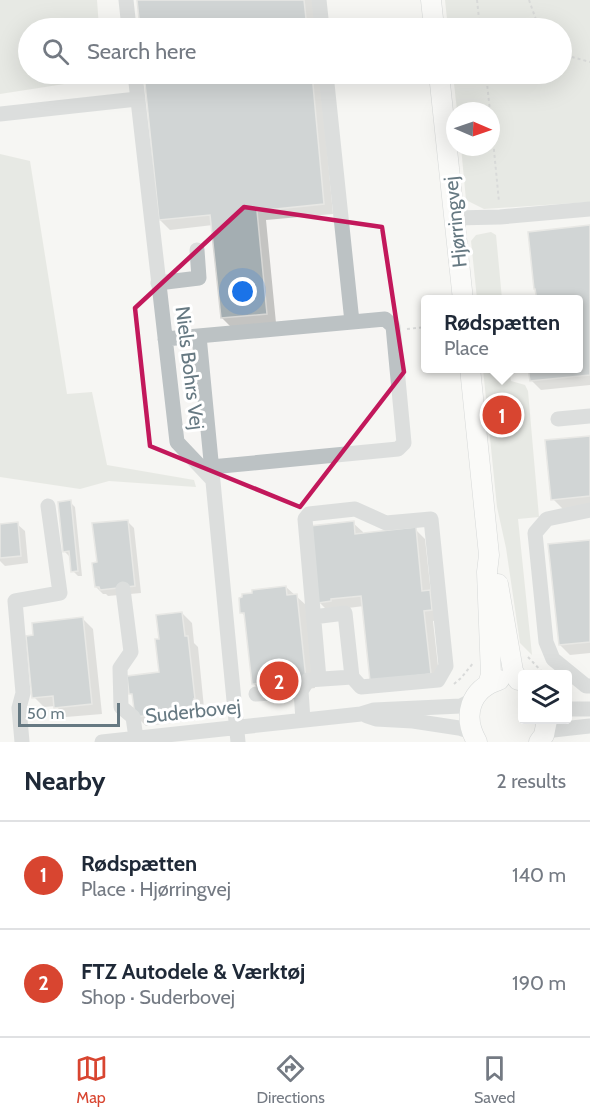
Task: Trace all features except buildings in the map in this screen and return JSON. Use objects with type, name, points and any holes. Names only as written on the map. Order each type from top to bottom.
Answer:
[{"type":"main road","points":[[431,0],[433,18]]},
{"type":"main road","name":"Hjørringvej","points":[[440,84],[462,295]]},
{"type":"main road","points":[[470,373],[489,555],[487,572],[491,675],[488,684]]},
{"type":"main road","points":[[489,555],[495,571],[513,671],[518,678]]},
{"type":"main road","points":[[474,737],[469,721],[470,711],[479,691],[498,680],[518,681]]},
{"type":"street","points":[[126,0],[128,18]]},
{"type":"street","points":[[319,0],[321,18]]},
{"type":"street","name":"Niels Bohrs Vej","points":[[136,84],[177,442],[212,473]]},
{"type":"street","points":[[327,84],[352,322]]},
{"type":"street","points":[[0,114],[138,99]]},
{"type":"street","points":[[454,218],[500,217],[590,209]]},
{"type":"street","points":[[158,283],[200,278],[196,250]]},
{"type":"street","points":[[165,339],[385,319],[393,326],[404,442],[398,449],[212,473]]},
{"type":"street","points":[[199,336],[237,734]]},
{"type":"street","points":[[558,419],[590,416]]},
{"type":"street","points":[[22,742],[19,708],[23,693],[15,601],[60,593],[48,506]]},
{"type":"street","points":[[303,720],[300,691],[308,680],[356,682],[438,680],[446,666],[431,519],[386,523],[355,508],[309,514],[305,519],[319,679]]},
{"type":"street","points":[[590,510],[547,519],[535,533],[546,642],[553,659],[586,686],[590,686]]},
{"type":"street","points":[[123,589],[131,652],[120,668],[122,707],[133,717],[136,738]]},
{"type":"street","points":[[313,617],[345,613],[361,714]]},
{"type":"street","points":[[256,694],[300,691]]},
{"type":"street","name":"Suderbovej","points":[[102,742],[136,738],[237,734],[303,720],[361,714],[374,710],[461,706],[473,700]]},
{"type":"street","points":[[572,709],[590,709]]},
{"type":"street","name":"Suderbovej","points":[[361,714],[376,719],[413,721],[459,728],[474,737]]},
{"type":"street","points":[[543,732],[590,726]]},
{"type":"path","points":[[477,0],[479,18]]},
{"type":"path","points":[[529,0],[535,18]]},
{"type":"path","points":[[572,57],[590,62]]},
{"type":"path","points":[[487,84],[489,102]]},
{"type":"path","points":[[494,156],[500,217]]},
{"type":"path","points":[[394,330],[421,327]]},
{"type":"highlighted area","points":[[244,207],[382,227],[404,372],[300,507],[150,446],[135,308]]},
{"type":"shaded area","points":[[0,0],[97,0],[98,18],[18,18],[18,84],[64,84],[0,94]]},
{"type":"shaded area","points":[[445,0],[590,0],[590,202],[484,209],[466,200],[462,156],[500,156],[500,102],[456,102],[454,84],[572,84],[572,18],[447,18]]},
{"type":"shaded area","points":[[0,154],[30,161],[67,394],[92,392],[107,465],[194,480],[196,487],[109,481],[80,489],[0,477]]},
{"type":"shaded area","points":[[491,232],[496,235],[502,295],[477,295],[471,241],[476,235]]},
{"type":"shaded area","points":[[483,373],[510,373],[511,381],[525,385],[528,391],[539,517],[518,519],[532,655],[520,643],[506,548],[497,507]]},
{"type":"place","name":"Rødspætten","points":[[502,415]]},
{"type":"place","name":"FTZ Autodele & Værktøj","points":[[279,681]]}]
